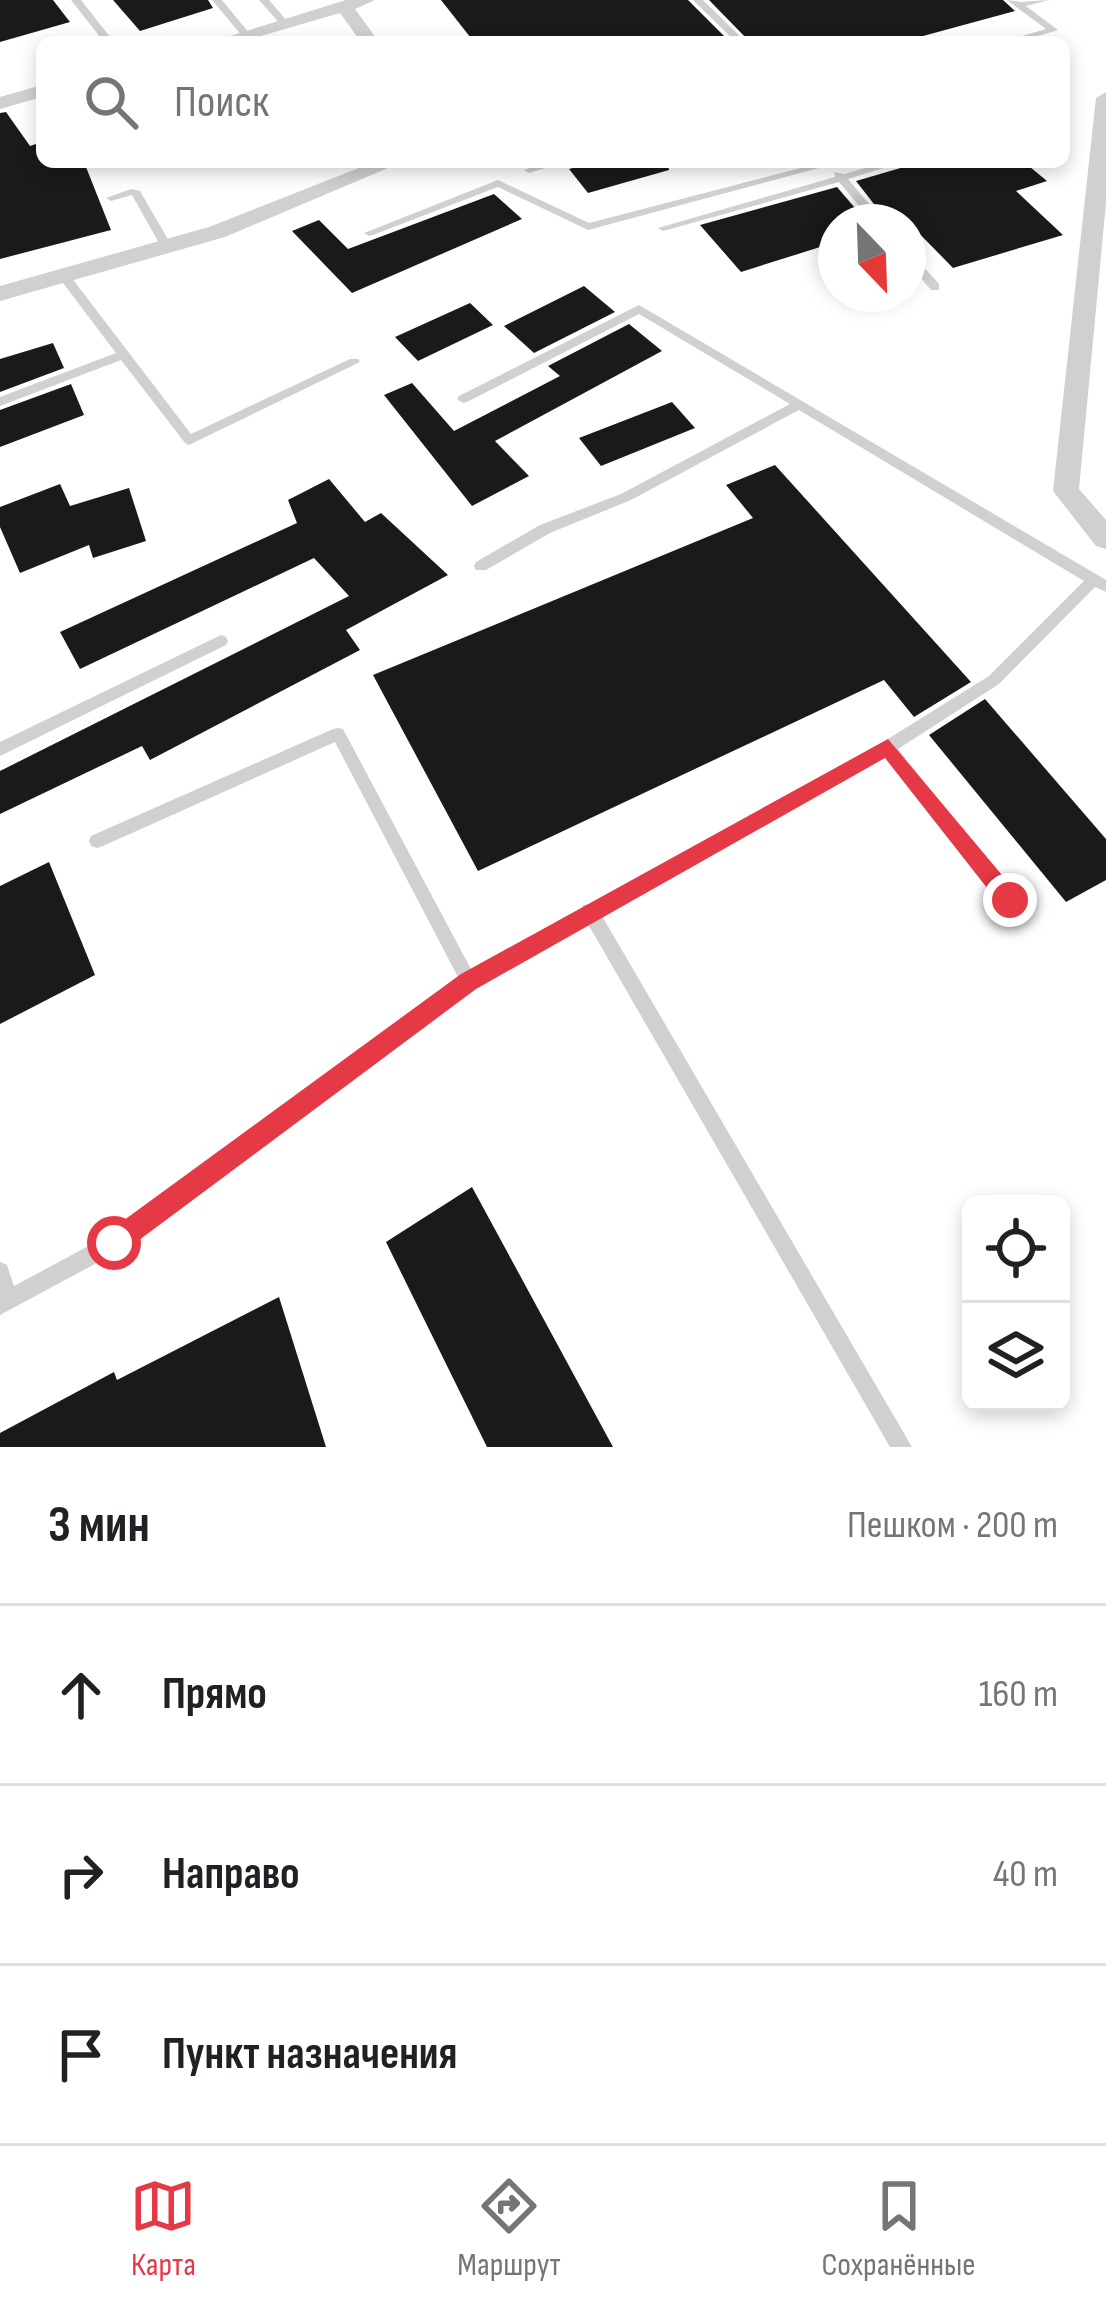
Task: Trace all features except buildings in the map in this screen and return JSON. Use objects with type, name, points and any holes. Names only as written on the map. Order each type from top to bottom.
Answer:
[{"type":"street","points":[[241,36],[366,0]]},
{"type":"street","points":[[345,7],[366,36]]},
{"type":"street","points":[[0,103],[36,94]]},
{"type":"street","points":[[1106,98],[1066,491],[1106,539]]},
{"type":"street","points":[[0,294],[167,248],[376,168]]},
{"type":"lane","points":[[76,0],[105,36]]},
{"type":"lane","points":[[217,0],[245,35]]},
{"type":"lane","points":[[265,0],[285,24]]},
{"type":"lane","points":[[698,0],[735,36]]},
{"type":"lane","points":[[1016,3],[1044,0]]},
{"type":"lane","points":[[1016,3],[1053,30]]},
{"type":"lane","points":[[1030,36],[1053,30]]},
{"type":"lane","points":[[1050,36],[1053,30]]},
{"type":"lane","points":[[529,170],[537,168]]},
{"type":"lane","points":[[369,233],[498,184],[589,227],[813,168]]},
{"type":"lane","points":[[835,168],[864,204]]},
{"type":"lane","points":[[663,228],[881,168]]},
{"type":"lane","points":[[111,198],[135,191],[167,248]]},
{"type":"lane","points":[[64,276],[189,440],[354,362]]},
{"type":"lane","points":[[926,277],[934,287]]},
{"type":"lane","points":[[0,1272],[4,1303],[114,1243],[469,982],[589,910],[888,747],[994,680],[1100,583],[639,309],[463,399]]},
{"type":"lane","points":[[0,402],[124,354]]},
{"type":"lane","points":[[481,566],[545,529],[626,497],[799,405]]},
{"type":"lane","points":[[0,749],[221,641]]},
{"type":"lane","points":[[97,841],[338,734],[469,982]]},
{"type":"lane","points":[[888,747],[1010,900]]},
{"type":"lane","points":[[589,910],[902,1447]]},
{"type":"route","points":[[114,1243],[469,982],[589,910],[888,747],[1010,900]]}]
